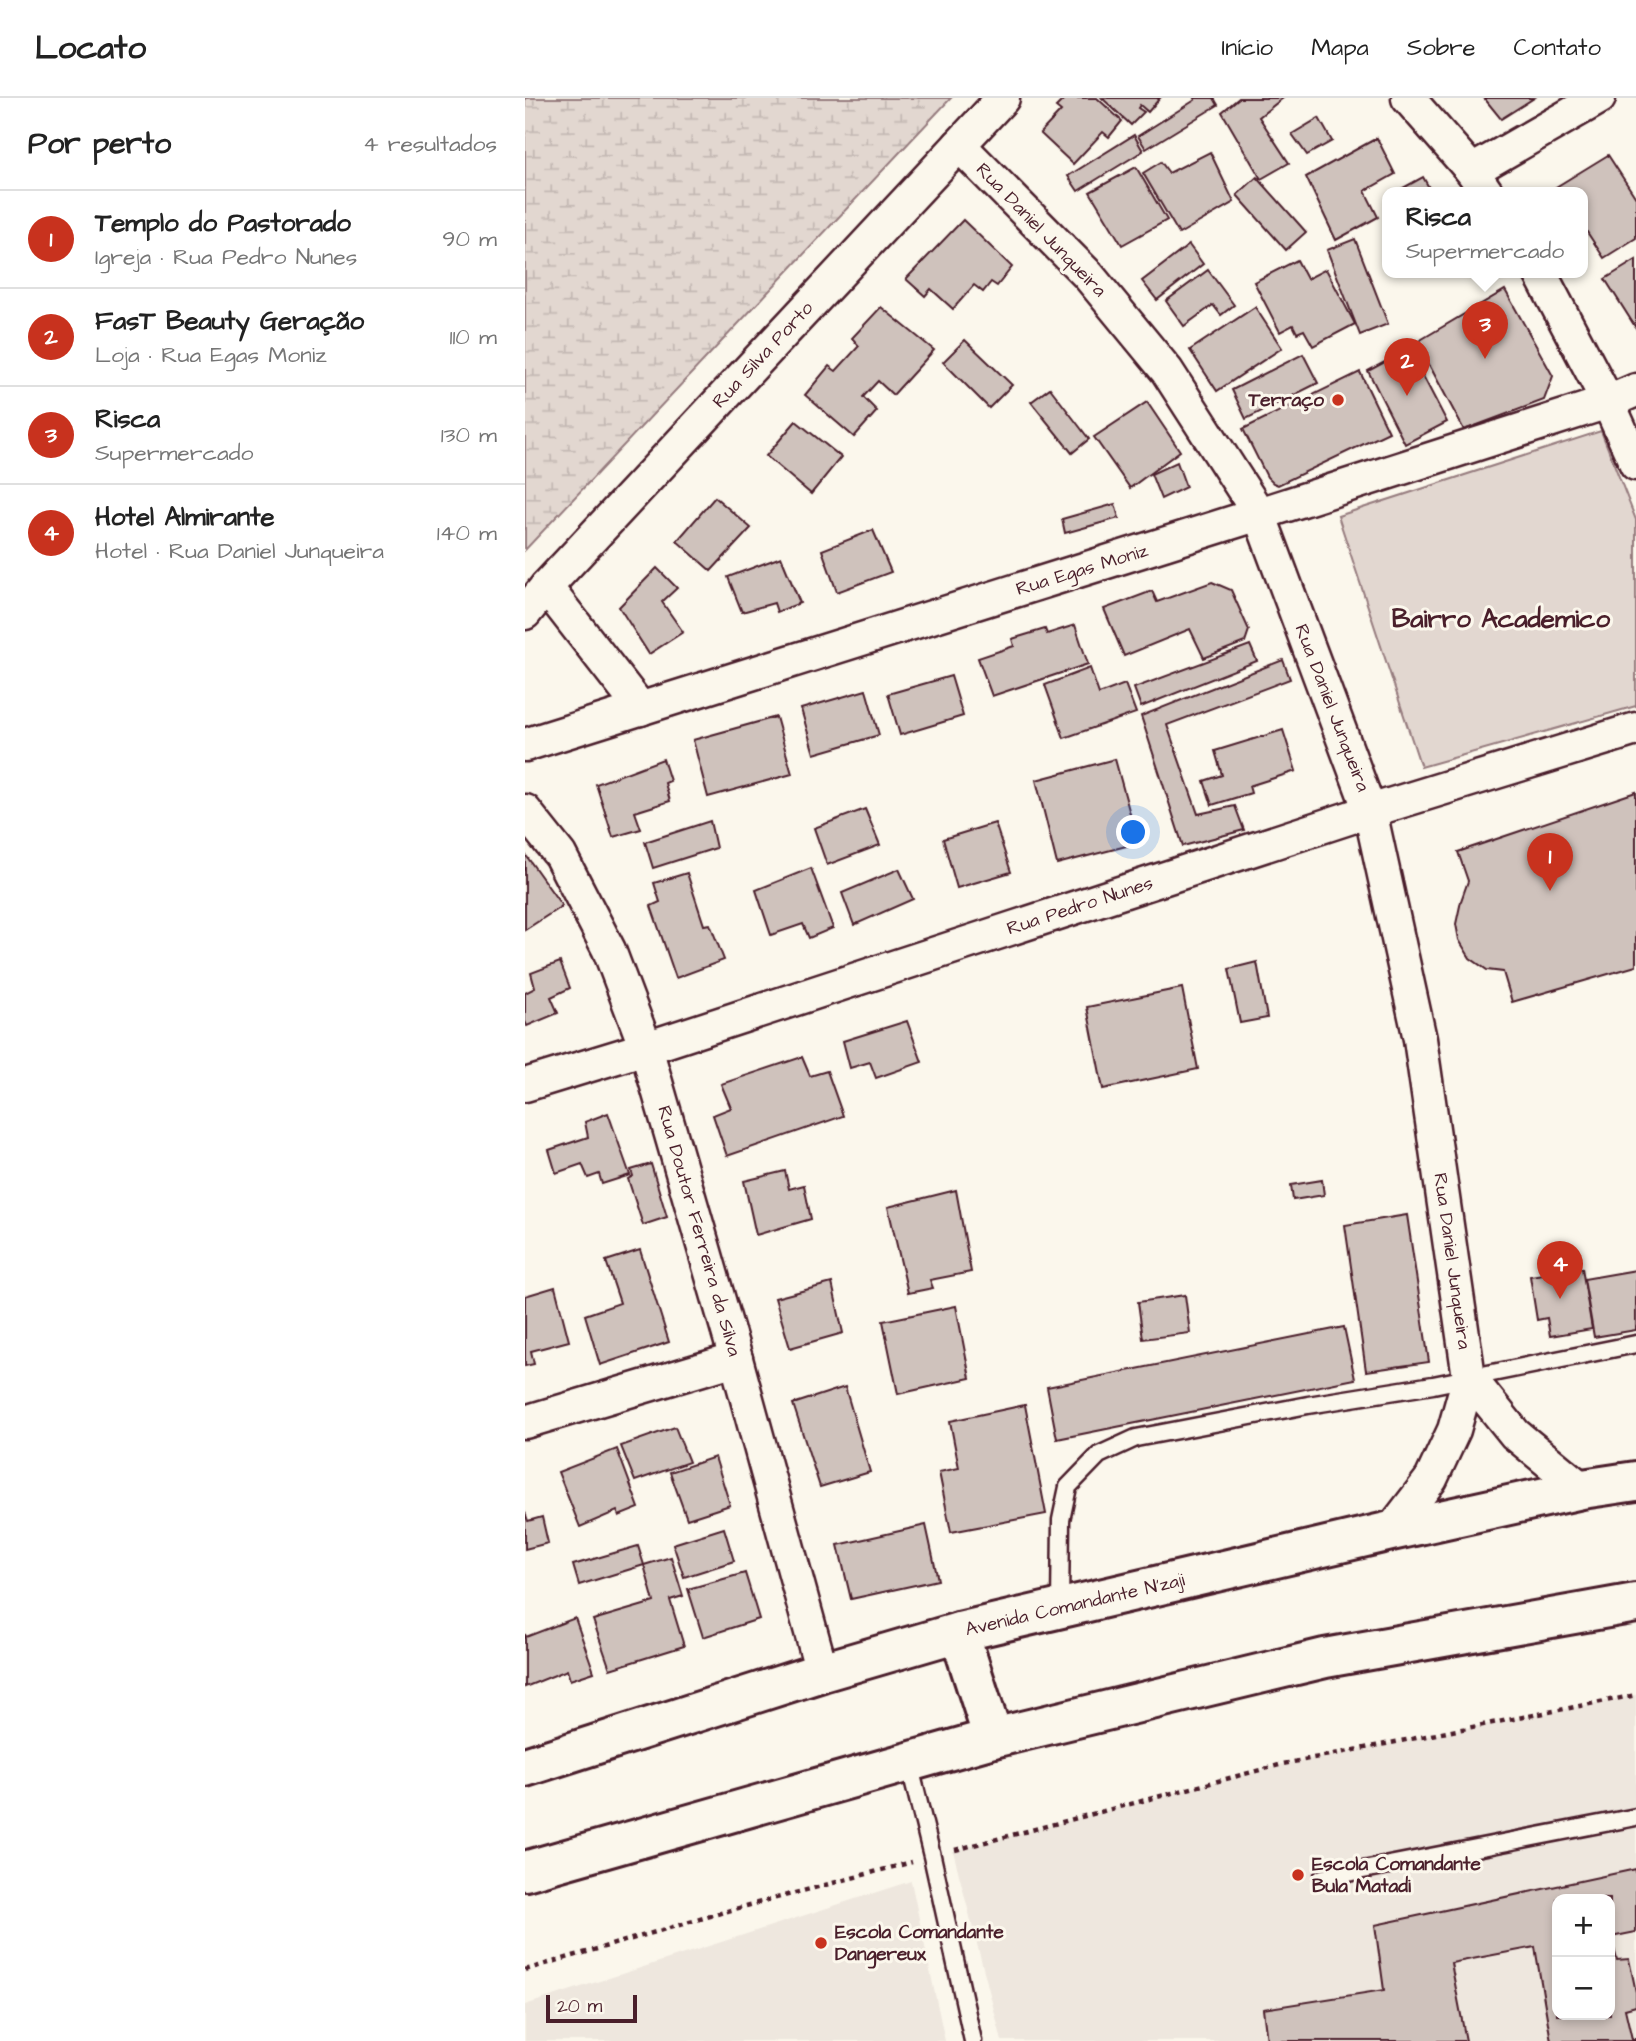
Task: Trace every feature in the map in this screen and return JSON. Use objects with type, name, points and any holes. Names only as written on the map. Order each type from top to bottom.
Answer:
[{"type":"street","name":"Rua Silva Porto","points":[[525,613],[546,587],[1003,98]]},
{"type":"street","points":[[1408,98],[1479,182],[1599,98]]},
{"type":"street","name":"Rua Daniel Junqueira","points":[[959,145],[1088,275],[1167,371],[1259,514],[1370,811],[1420,1039],[1469,1377],[1454,1430],[1431,1479],[1391,1531]]},
{"type":"street","points":[[1543,278],[1608,402],[1636,464]]},
{"type":"street","name":"Rua Egas Moniz","points":[[525,745],[1259,514],[1608,402],[1636,390]]},
{"type":"street","points":[[546,587],[641,709]]},
{"type":"street","name":"Rua Pedro Nunes","points":[[525,1084],[646,1048],[1370,811],[1636,729]]},
{"type":"street","name":"Rua Doutor Ferreira da Silva","points":[[525,811],[560,855],[609,950],[646,1048],[823,1672]]},
{"type":"street","points":[[525,1422],[736,1359]]},
{"type":"street","points":[[1469,1377],[1515,1434],[1582,1489]]},
{"type":"street","name":"Avenida Comandante N'zaji","points":[[525,1767],[823,1672],[959,1632],[1391,1531],[1582,1489],[1636,1481]]},
{"type":"street","points":[[525,1871],[993,1738],[1325,1658],[1636,1603]]},
{"type":"street","points":[[959,1632],[993,1738]]},
{"type":"lane","points":[[1061,1608],[1061,1521],[1068,1487],[1099,1455],[1136,1438],[1636,1344]]},
{"type":"lane","points":[[909,1763],[973,2041]]},
{"type":"lane","points":[[1322,1878],[1636,1817]]},
{"type":"path","points":[[525,1970],[731,1910],[1283,1764],[1636,1695]]},
{"type":"shaded area","name":"Escola Comandante Bula Matadi","points":[[1636,1695],[1636,2041],[1002,2041],[953,1851],[1283,1764]]},
{"type":"shaded area","name":"Escola Comandante Dangereux","points":[[911,1881],[945,2041],[525,2041],[525,2005]]},
{"type":"green space","points":[[525,98],[951,98],[525,550]]},
{"type":"green space","points":[[1601,431],[1636,520],[1636,706],[1421,767],[1338,516]]},
{"type":"building","points":[[1065,98],[1097,98],[1122,121],[1109,137],[1103,132],[1073,164],[1040,133],[1061,111],[1056,107]]},
{"type":"building","points":[[1102,98],[1160,98],[1148,112],[1140,105],[1138,108],[1144,112],[1131,125]]},
{"type":"building","points":[[1194,98],[1214,98],[1218,105],[1146,149],[1138,136],[1195,100]]},
{"type":"building","points":[[1239,98],[1283,98],[1259,117],[1289,163],[1261,179],[1222,112]]},
{"type":"building","points":[[1484,98],[1534,98],[1501,119]]},
{"type":"building","points":[[1319,118],[1332,141],[1307,155],[1292,134]]},
{"type":"building","points":[[1134,135],[1143,151],[1078,191],[1068,176]]},
{"type":"building","points":[[1377,138],[1395,174],[1365,191],[1378,217],[1336,240],[1306,177]]},
{"type":"building","points":[[1210,152],[1234,202],[1179,234],[1143,173],[1161,162],[1169,173]]},
{"type":"building","points":[[1608,155],[1636,198],[1636,238],[1604,258],[1588,234],[1588,187],[1556,187]]},
{"type":"building","points":[[1136,167],[1167,220],[1122,245],[1090,192]]},
{"type":"building","points":[[1257,177],[1306,232],[1286,250],[1237,195]]},
{"type":"building","points":[[1423,177],[1429,187],[1405,187]]},
{"type":"building","points":[[963,220],[1012,267],[997,286],[991,282],[983,292],[974,285],[953,309],[931,289],[925,296],[906,279]]},
{"type":"building","points":[[1355,239],[1388,324],[1360,335],[1327,250]]},
{"type":"building","points":[[1189,245],[1203,264],[1157,300],[1142,281]]},
{"type":"building","points":[[1297,260],[1307,279],[1326,269],[1355,324],[1313,346],[1304,330],[1297,333],[1293,325],[1280,332],[1254,282]]},
{"type":"building","points":[[1636,260],[1636,328],[1605,279]]},
{"type":"building","points":[[1208,270],[1234,305],[1221,315],[1213,305],[1184,326],[1166,301]]},
{"type":"building","points":[[1505,290],[1553,376],[1544,400],[1464,430],[1417,342]]},
{"type":"building","points":[[881,307],[934,350],[893,395],[878,381],[863,397],[877,411],[854,437],[805,395],[829,366],[836,371],[859,346],[852,338]]},
{"type":"building","points":[[1255,307],[1282,348],[1217,391],[1190,350]]},
{"type":"building","points":[[965,340],[1012,385],[989,408],[943,362]]},
{"type":"building","points":[[1409,349],[1447,422],[1405,444],[1368,371]]},
{"type":"building","points":[[1303,354],[1318,383],[1246,419],[1232,390]]},
{"type":"building","name":"Terraço","points":[[1360,372],[1389,432],[1278,485],[1273,483],[1267,477],[1243,429]]},
{"type":"building","points":[[1050,388],[1089,439],[1072,453],[1031,402]]},
{"type":"building","points":[[1147,402],[1180,451],[1130,488],[1094,437]]},
{"type":"building","points":[[796,421],[841,457],[811,494],[766,456]]},
{"type":"building","points":[[1177,462],[1186,487],[1161,499],[1151,474]]},
{"type":"building","points":[[715,497],[751,528],[711,571],[677,541]]},
{"type":"building","points":[[1115,504],[1119,518],[1065,533],[1062,519]]},
{"type":"building","points":[[873,530],[891,572],[837,592],[822,550]]},
{"type":"building","points":[[781,557],[800,603],[777,612],[774,603],[742,612],[728,577]]},
{"type":"building","points":[[657,568],[677,588],[662,602],[683,632],[649,654],[619,607]]},
{"type":"building","points":[[1212,582],[1231,590],[1249,630],[1245,642],[1204,658],[1190,629],[1124,656],[1104,609],[1152,591],[1157,602]]},
{"type":"building","points":[[1075,625],[1088,664],[992,696],[978,658],[1014,646],[1012,639],[1045,629],[1047,634]]},
{"type":"building","points":[[1250,645],[1257,661],[1141,707],[1134,688]]},
{"type":"building","points":[[1283,660],[1290,679],[1167,725],[1198,814],[1235,806],[1244,830],[1183,846],[1141,716]]},
{"type":"building","points":[[1090,668],[1099,694],[1125,684],[1136,713],[1064,738],[1045,685]]},
{"type":"building","points":[[951,676],[963,716],[900,735],[888,694]]},
{"type":"building","points":[[866,690],[879,735],[814,754],[801,709]]},
{"type":"building","points":[[776,717],[792,774],[708,797],[693,740]]},
{"type":"building","points":[[1283,730],[1296,771],[1249,786],[1251,793],[1212,805],[1204,781],[1222,775],[1215,751]]},
{"type":"building","points":[[663,759],[670,781],[665,783],[670,801],[635,812],[641,829],[613,837],[596,784]]},
{"type":"building","points":[[1115,759],[1138,843],[1057,864],[1036,780]]},
{"type":"building","points":[[1636,792],[1636,966],[1512,1002],[1503,972],[1487,970],[1470,958],[1459,940],[1456,924],[1468,881],[1458,852]]},
{"type":"building","points":[[865,809],[880,845],[827,865],[814,828]]},
{"type":"building","points":[[710,821],[716,848],[653,868],[645,842]]},
{"type":"building","points":[[995,823],[1011,872],[957,888],[943,839]]},
{"type":"building","points":[[525,854],[562,906],[525,930]]},
{"type":"building","points":[[811,868],[833,928],[809,938],[803,924],[771,935],[756,890]]},
{"type":"building","points":[[899,869],[913,899],[854,925],[842,893]]},
{"type":"building","points":[[687,873],[704,925],[710,924],[724,960],[676,978],[651,906],[660,902],[654,883]]},
{"type":"building","points":[[560,962],[570,988],[551,997],[558,1013],[527,1026],[525,993],[535,988],[531,973]]},
{"type":"building","points":[[1257,962],[1267,1018],[1240,1023],[1229,969]]},
{"type":"building","points":[[1182,988],[1198,1069],[1103,1089],[1087,1007]]},
{"type":"building","points":[[907,1021],[922,1062],[876,1078],[870,1062],[850,1068],[843,1041]]},
{"type":"building","points":[[802,1057],[810,1076],[827,1071],[843,1116],[727,1156],[713,1115],[731,1108],[721,1084]]},
{"type":"building","points":[[608,1113],[630,1175],[602,1184],[599,1174],[588,1178],[582,1164],[556,1173],[549,1150],[588,1137],[585,1122]]},
{"type":"building","points":[[651,1164],[667,1217],[643,1225],[628,1179],[633,1176],[631,1170]]},
{"type":"building","points":[[785,1171],[789,1189],[804,1185],[811,1219],[756,1235],[744,1181]]},
{"type":"building","points":[[1322,1180],[1324,1195],[1293,1200],[1291,1185]]},
{"type":"building","points":[[956,1190],[971,1272],[930,1280],[933,1288],[908,1293],[888,1207]]},
{"type":"building","points":[[1407,1215],[1429,1362],[1366,1371],[1345,1225]]},
{"type":"building","points":[[640,1250],[669,1342],[600,1365],[585,1315],[620,1303],[606,1261]]},
{"type":"building","points":[[1582,1268],[1592,1329],[1550,1336],[1547,1318],[1537,1320],[1530,1276]]},
{"type":"building","points":[[1636,1270],[1636,1330],[1594,1337],[1584,1279]]},
{"type":"building","points":[[832,1283],[843,1333],[790,1348],[775,1298]]},
{"type":"building","points":[[555,1287],[569,1341],[531,1351],[534,1364],[525,1366],[525,1296]]},
{"type":"building","points":[[1185,1295],[1190,1333],[1143,1339],[1138,1302]]},
{"type":"building","points":[[956,1306],[970,1378],[898,1394],[883,1321]]},
{"type":"building","points":[[1344,1327],[1355,1379],[1057,1439],[1047,1387]]},
{"type":"building","points":[[845,1387],[870,1472],[820,1487],[793,1404]]},
{"type":"building","points":[[1025,1405],[1046,1514],[951,1532],[939,1472],[959,1468],[950,1421]]},
{"type":"building","points":[[675,1427],[689,1462],[635,1481],[621,1446]]},
{"type":"building","points":[[617,1449],[639,1508],[619,1516],[617,1511],[580,1527],[558,1472]]},
{"type":"building","points":[[715,1457],[730,1505],[687,1519],[670,1472]]},
{"type":"building","points":[[525,1512],[528,1521],[542,1517],[548,1543],[525,1549]]},
{"type":"building","points":[[926,1525],[938,1580],[851,1599],[838,1545]]},
{"type":"building","points":[[724,1528],[734,1561],[684,1577],[673,1544]]},
{"type":"building","points":[[638,1546],[644,1565],[579,1585],[573,1565]]},
{"type":"building","points":[[671,1557],[683,1596],[670,1600],[684,1646],[610,1669],[593,1620],[654,1602],[644,1565]]},
{"type":"building","points":[[745,1573],[759,1619],[703,1637],[688,1589]]},
{"type":"building","points":[[575,1618],[594,1672],[570,1680],[567,1670],[525,1687],[525,1634],[526,1637]]},
{"type":"building","points":[[1636,1869],[1636,1932],[1615,1936],[1615,1894],[1552,1894],[1552,2020],[1615,2020],[1615,1952],[1617,1960],[1629,1959],[1636,2006],[1625,2009],[1632,2039],[1636,2041],[1551,2041],[1535,1947],[1451,1963],[1466,2041],[1267,2041],[1263,2009],[1384,1990],[1375,1925]]},
{"type":"place","name":"Risca","points":[[1485,359]]},
{"type":"place","name":"FasT Beauty Geração","points":[[1407,396]]},
{"type":"place","name":"Terraço","points":[[1338,400]]},
{"type":"place","name":"Templo do Pastorado","points":[[1550,891]]},
{"type":"place","name":"Hotel Almirante","points":[[1560,1299]]},
{"type":"place","name":"Escola Comandante Bula Matadi","points":[[1298,1875]]},
{"type":"place","name":"Escola Comandante Dangereux","points":[[821,1943]]},
{"type":"district","name":"Bairro Academico","points":[[1501,619]]}]
